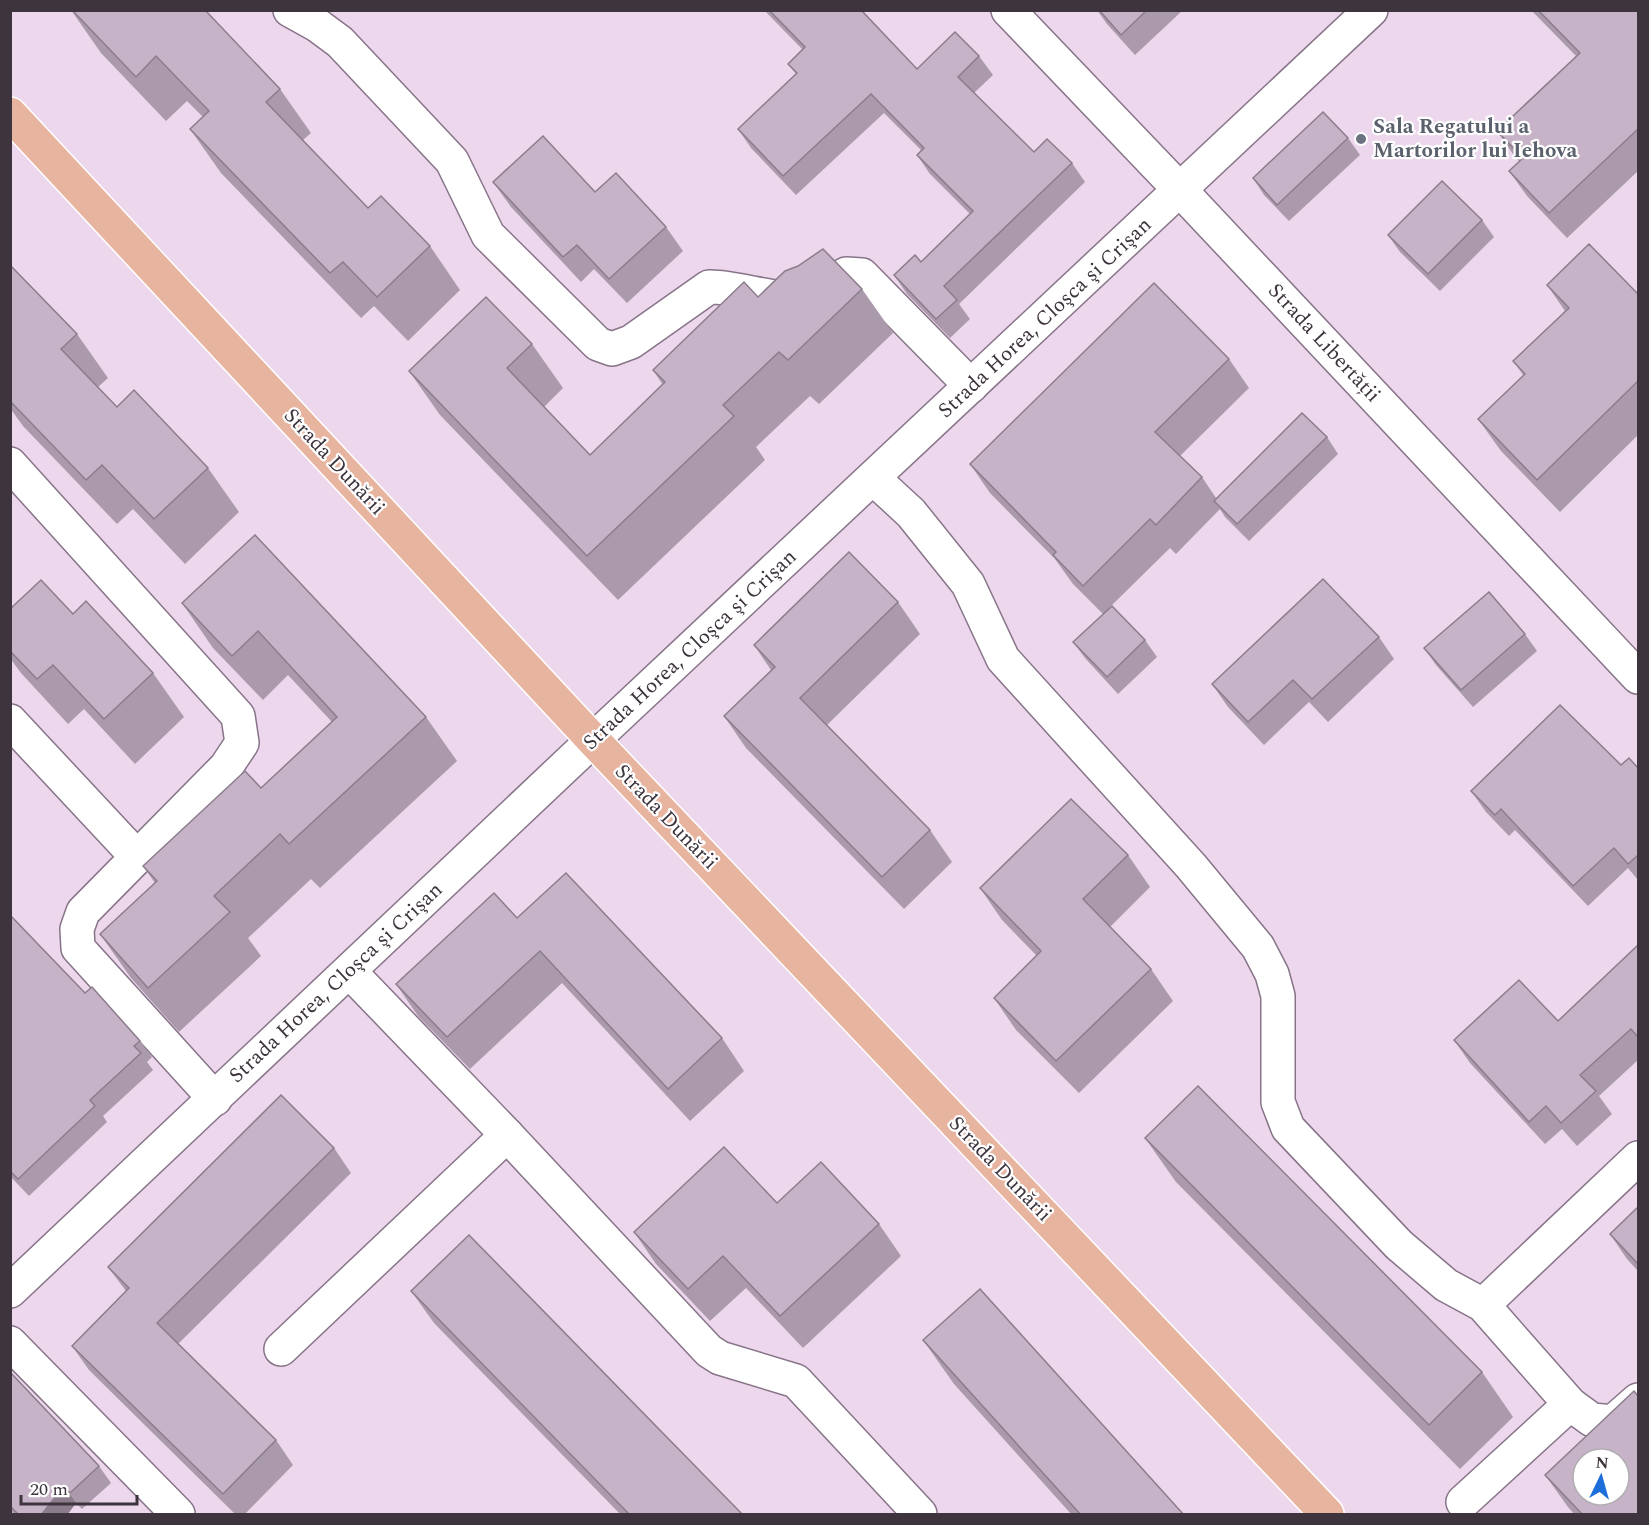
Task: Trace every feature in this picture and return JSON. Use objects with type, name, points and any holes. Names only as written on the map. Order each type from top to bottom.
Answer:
[{"type":"main road","name":"Strada Dunării","points":[[10,114],[593,740],[1327,1515]]},
{"type":"street","points":[[291,10],[340,42],[452,161],[488,235],[598,344],[612,349],[631,342],[709,287],[724,287],[796,300],[815,297],[846,274],[862,275],[971,387]]},
{"type":"street","name":"Strada Libertății","points":[[1008,10],[1638,677]]},
{"type":"street","name":"Strada Horea, Cloşca şi Crişan","points":[[10,1291],[1371,10]]},
{"type":"street","points":[[10,464],[238,716],[242,742],[226,767],[83,912],[77,929],[78,948],[214,1099]]},
{"type":"street","points":[[873,478],[911,513],[968,584],[1003,659],[1191,866],[1258,947],[1272,974],[1278,996],[1278,1102],[1288,1128],[1399,1245],[1446,1285],[1483,1305],[1570,1404],[1592,1420],[1613,1422],[1638,1400]]},
{"type":"street","points":[[10,721],[137,857]]},
{"type":"street","points":[[349,971],[507,1135],[709,1352],[720,1358],[796,1381],[920,1515]]},
{"type":"street","points":[[281,1349],[507,1135]]},
{"type":"street","points":[[1483,1305],[1638,1158]]},
{"type":"street","points":[[10,1343],[178,1515]]},
{"type":"street","points":[[1463,1502],[1570,1404]]},
{"type":"building","points":[[72,10],[205,10],[280,89],[266,102],[368,208],[381,196],[430,246],[377,297],[343,262],[330,273],[190,129],[209,111],[156,56],[136,77]]},
{"type":"building","points":[[769,10],[861,10],[917,69],[955,32],[979,56],[958,77],[1034,152],[1047,139],[1072,163],[944,286],[957,300],[936,319],[894,275],[915,255],[921,262],[973,211],[917,155],[924,148],[871,94],[783,176],[738,129],[797,73],[788,64],[805,47]]},
{"type":"building","points":[[1099,10],[1147,10],[1121,35]]},
{"type":"building","points":[[1538,10],[1638,10],[1638,129],[1549,213],[1509,171],[1523,158],[1497,131],[1580,53]]},
{"type":"building","points":[[1323,112],[1348,138],[1277,205],[1253,178]]},
{"type":"building","points":[[543,136],[595,192],[616,173],[666,227],[609,279],[577,245],[563,257],[493,182]]},
{"type":"building","points":[[1442,181],[1482,220],[1428,274],[1388,235]]},
{"type":"building","points":[[1589,244],[1638,294],[1638,381],[1537,480],[1478,419],[1525,374],[1513,361],[1569,308],[1547,285]]},
{"type":"building","points":[[823,249],[862,289],[788,360],[779,352],[723,405],[734,416],[587,556],[409,371],[486,297],[532,344],[507,368],[590,455],[665,382],[653,370],[744,282],[758,297],[785,271],[798,266]]},
{"type":"building","points":[[10,265],[77,334],[61,349],[117,407],[134,390],[208,468],[154,519],[102,465],[86,480],[10,401]]},
{"type":"building","points":[[1154,283],[1229,359],[1155,432],[1202,477],[1156,525],[1150,519],[1083,586],[1053,555],[1056,552],[970,464]]},
{"type":"building","points":[[1302,413],[1327,437],[1237,524],[1214,501]]},
{"type":"building","points":[[255,535],[426,717],[289,844],[280,834],[214,896],[230,912],[148,988],[100,934],[157,881],[143,866],[245,771],[261,788],[337,717],[258,631],[232,656],[182,603]]},
{"type":"building","points":[[849,552],[898,602],[800,698],[930,830],[882,877],[724,716],[775,667],[754,645]]},
{"type":"building","points":[[1323,579],[1379,637],[1312,699],[1293,680],[1248,722],[1212,684]]},
{"type":"building","points":[[41,580],[73,614],[86,601],[153,673],[104,719],[53,665],[37,679],[10,651],[10,609]]},
{"type":"building","points":[[1489,592],[1525,634],[1461,690],[1424,648]]},
{"type":"building","points":[[1112,606],[1145,640],[1107,677],[1073,642]]},
{"type":"building","points":[[1560,705],[1621,765],[1629,758],[1638,768],[1638,855],[1628,864],[1614,848],[1573,886],[1501,809],[1495,815],[1471,791]]},
{"type":"building","points":[[1071,799],[1128,855],[1083,899],[1151,969],[1056,1061],[994,998],[1041,951],[980,888]]},
{"type":"building","points":[[566,873],[722,1038],[668,1089],[540,951],[447,1037],[396,984],[494,893],[517,918]]},
{"type":"building","points":[[10,915],[85,993],[92,987],[140,1041],[134,1046],[141,1053],[90,1100],[95,1106],[18,1179],[10,1171]]},
{"type":"building","points":[[1638,945],[1638,1037],[1631,1029],[1580,1075],[1596,1091],[1561,1123],[1546,1106],[1529,1122],[1454,1040],[1519,980],[1558,1021]]},
{"type":"building","points":[[1198,1086],[1482,1372],[1429,1425],[1145,1138]]},
{"type":"building","points":[[281,1095],[334,1148],[157,1323],[276,1440],[223,1494],[72,1346],[129,1288],[108,1267]]},
{"type":"building","points":[[724,1147],[777,1203],[821,1162],[879,1224],[780,1316],[723,1256],[688,1289],[634,1232]]},
{"type":"building","points":[[1638,1207],[1638,1264],[1610,1234]]},
{"type":"building","points":[[469,1235],[743,1515],[630,1515],[411,1291]]},
{"type":"building","points":[[980,1289],[1184,1515],[1081,1515],[923,1340]]},
{"type":"building","points":[[10,1372],[99,1466],[70,1493],[64,1486],[41,1515],[19,1515],[10,1506]]},
{"type":"building","points":[[1634,1391],[1638,1396],[1638,1515],[1583,1515],[1575,1507],[1631,1507],[1631,1447],[1575,1447]]},
{"type":"building","points":[[1571,1450],[1571,1502],[1545,1475]]},
{"type":"place","name":"Sala Regatului a Martorilor lui Iehova","points":[[1361,139]]}]
